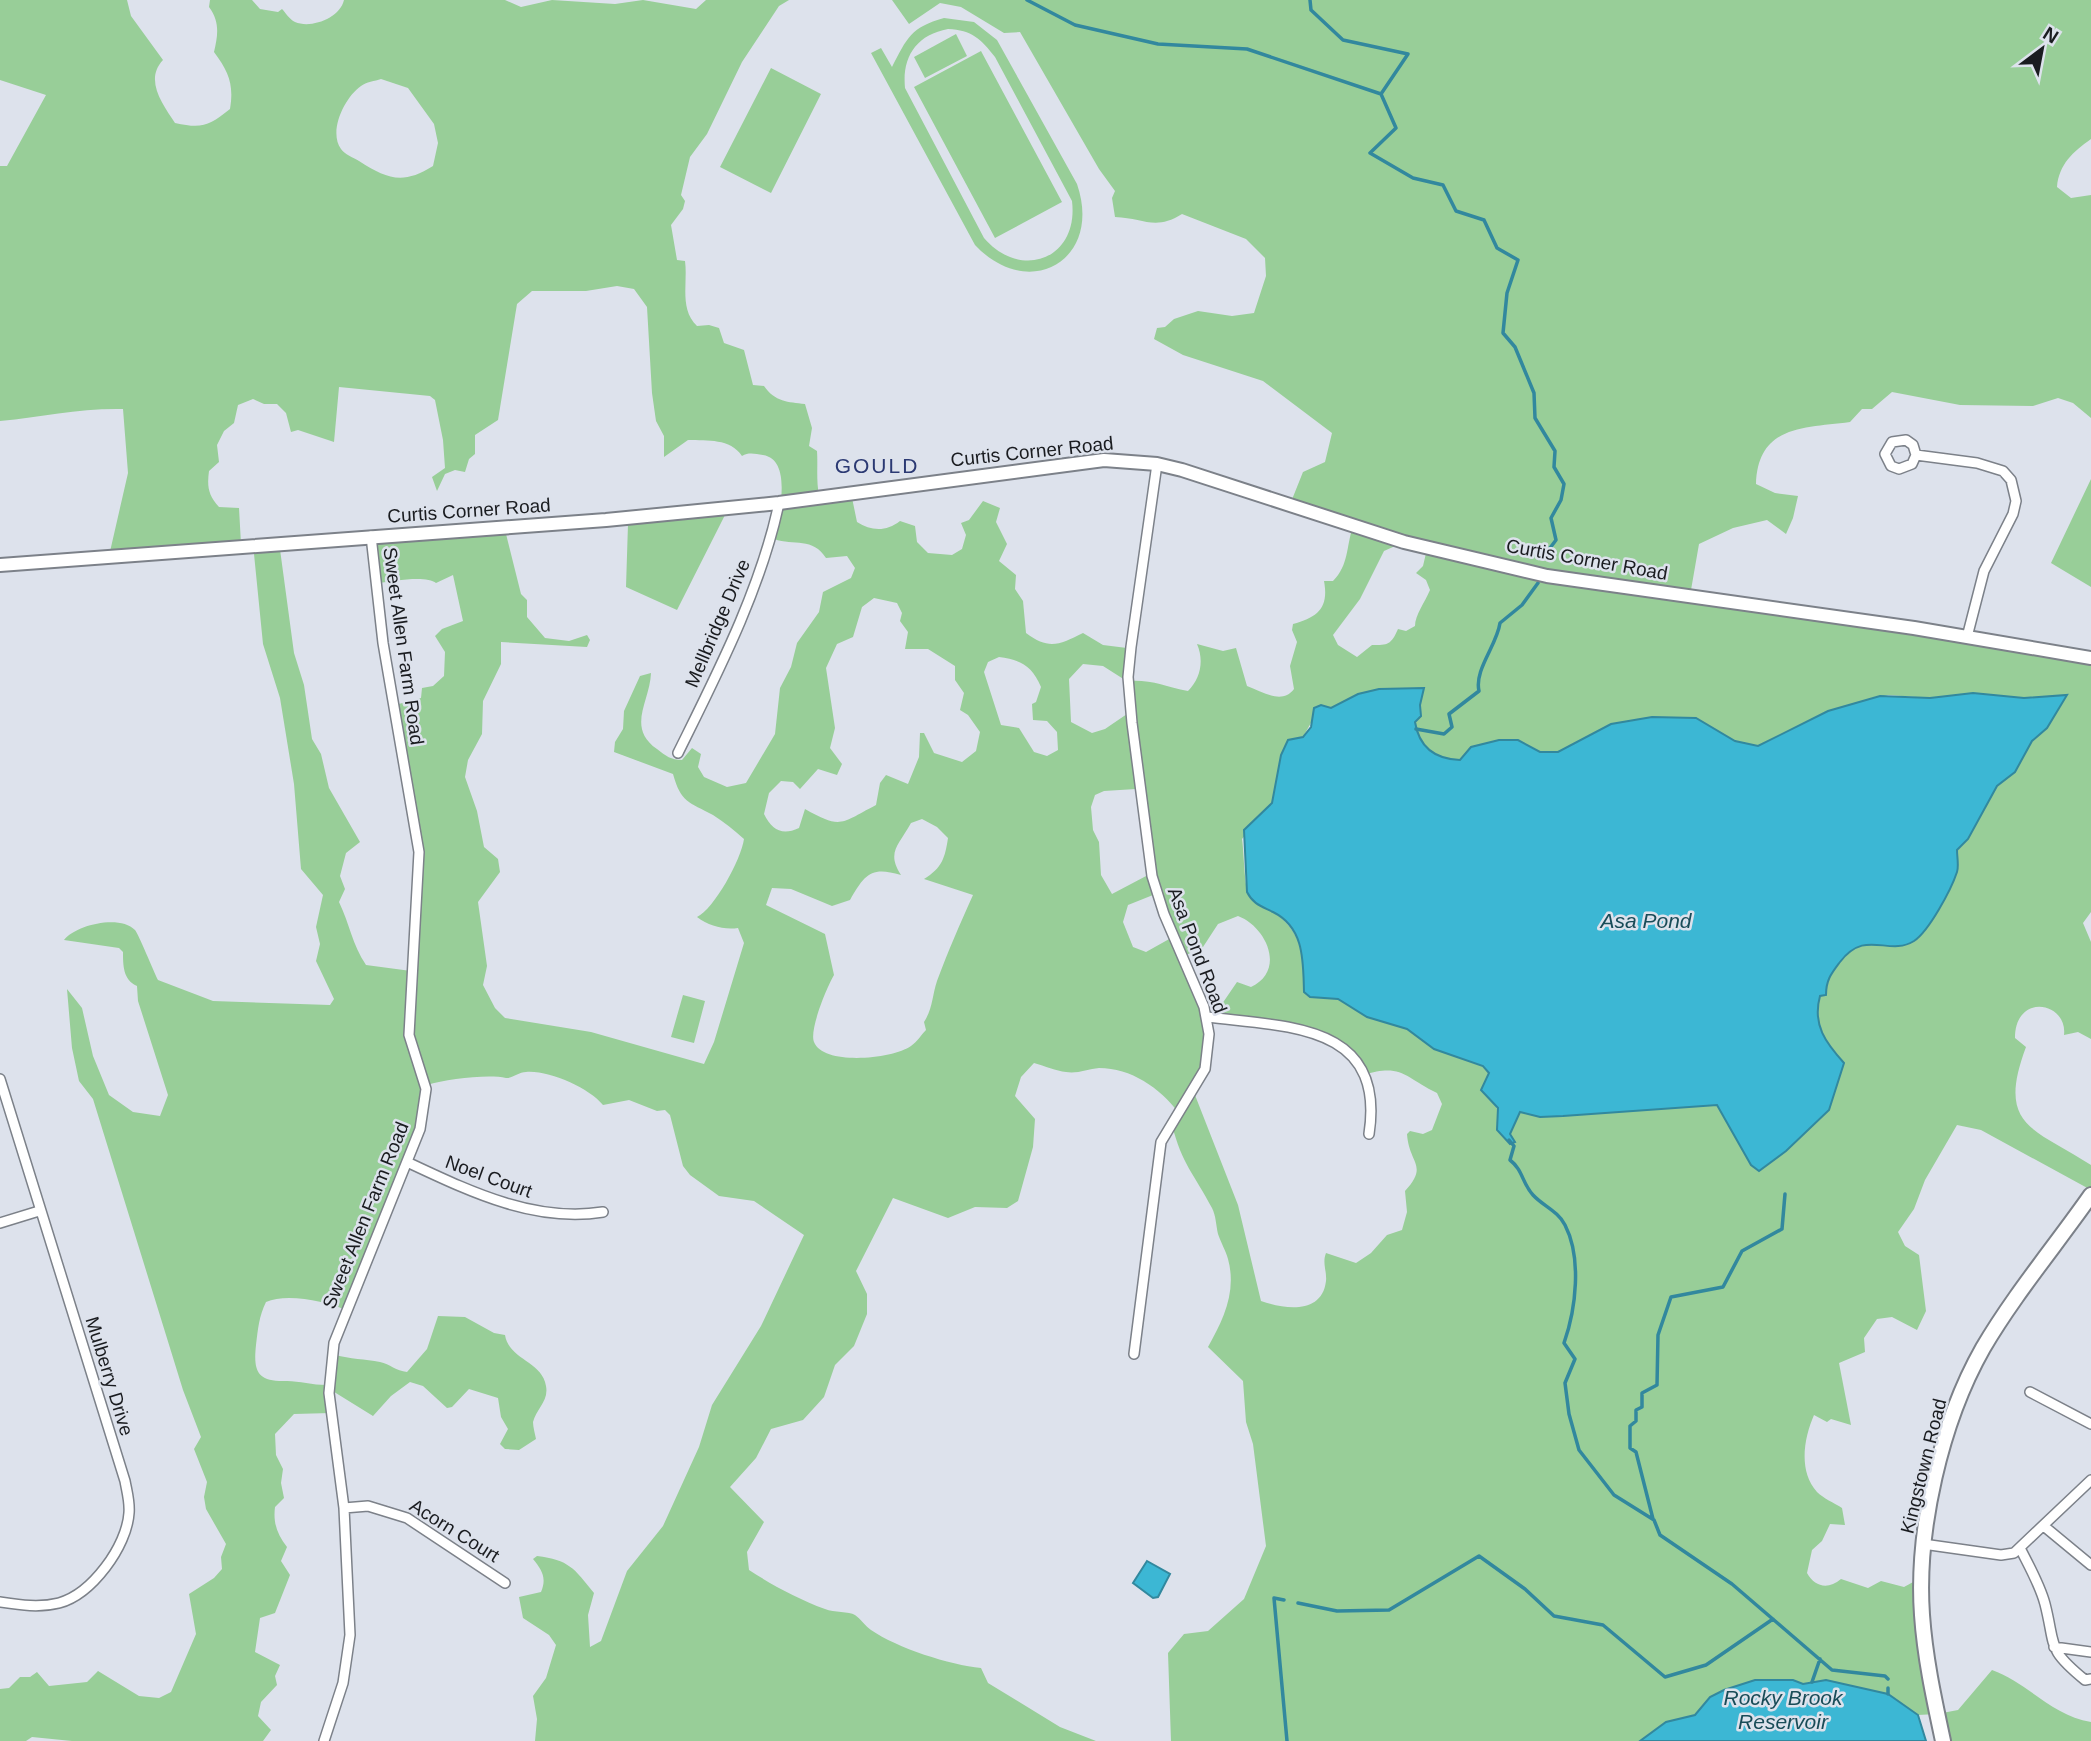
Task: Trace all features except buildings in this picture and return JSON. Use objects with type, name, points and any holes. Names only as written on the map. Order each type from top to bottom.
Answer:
[{"type":"main road","name":"Kingstown Road","points":[[1943,1741],[1925,1647],[1921,1584],[1923,1544],[1945,1444],[1972,1369],[1984,1346],[2091,1195]]},
{"type":"street","points":[[1916,455],[2003,471],[2014,490],[2016,501],[2013,514],[1984,571],[1966,636]]},
{"type":"street","name":"Curtis Corner Road","points":[[0,565],[606,520],[779,503],[1104,460],[1157,464],[1262,494],[1404,542],[1546,576],[1966,636],[2091,658]]},
{"type":"street","name":"Asa Pond Road","points":[[1134,1354],[1157,1160],[1168,1128],[1205,1069],[1209,1051],[1207,1017],[1164,914],[1152,876],[1132,723],[1128,677],[1130,647],[1157,464]]},
{"type":"street","name":"Mellbridge Drive","points":[[678,753],[744,608],[773,533],[779,503]]},
{"type":"street","name":"Sweet Allen Farm Road","points":[[324,1741],[343,1683],[350,1635],[344,1508],[329,1393],[334,1343],[420,1129],[426,1096],[423,1075],[409,1042],[419,852],[383,643],[370,536]]},
{"type":"street","points":[[1207,1017],[1303,1029],[1331,1039],[1364,1071],[1370,1084],[1372,1099],[1369,1134]]},
{"type":"street","name":"Mulberry Drive","points":[[0,1079],[125,1481],[129,1514],[121,1543],[78,1593],[58,1604],[42,1606],[0,1602]]},
{"type":"street","name":"Noel Court","points":[[407,1162],[507,1204],[536,1212],[567,1216],[603,1212]]},
{"type":"street","points":[[0,1223],[39,1210]]},
{"type":"street","points":[[2030,1392],[2091,1424]]},
{"type":"street","points":[[1923,1544],[2001,1555],[2014,1553],[2045,1527],[2091,1480]]},
{"type":"street","name":"Acorn Court","points":[[344,1508],[368,1506],[407,1518],[505,1583]]},
{"type":"street","points":[[2045,1527],[2091,1565]]},
{"type":"street","points":[[2020,1548],[2045,1605],[2054,1647],[2064,1663],[2085,1680],[2091,1679]]},
{"type":"street","points":[[2054,1647],[2091,1652]]},
{"type":"green space","points":[[0,0],[127,0],[131,16],[163,60],[155,76],[161,100],[175,123],[199,126],[230,109],[229,79],[214,52],[217,29],[209,7],[210,0],[252,0],[260,9],[278,12],[282,9],[293,21],[309,24],[331,17],[344,0],[505,0],[521,7],[552,0],[615,4],[643,0],[696,9],[706,0],[789,0],[779,6],[742,62],[707,134],[690,157],[681,195],[685,201],[683,209],[671,225],[677,260],[685,261],[686,304],[691,319],[697,326],[719,328],[724,343],[744,350],[753,385],[764,386],[782,400],[805,404],[812,428],[809,446],[817,451],[819,495],[851,493],[857,522],[878,529],[900,521],[915,526],[917,542],[928,553],[952,555],[962,549],[966,535],[961,523],[969,520],[983,501],[1000,508],[996,522],[1007,544],[999,561],[1016,575],[1015,589],[1023,601],[1026,633],[1041,642],[1054,644],[1083,633],[1103,645],[1127,648],[1126,681],[1150,682],[1188,691],[1200,669],[1197,644],[1223,651],[1236,648],[1247,686],[1278,697],[1289,694],[1294,689],[1290,666],[1297,642],[1292,630],[1293,624],[1320,610],[1325,598],[1324,581],[1333,581],[1342,569],[1353,526],[1291,502],[1303,472],[1325,462],[1332,433],[1263,381],[1183,355],[1154,339],[1157,328],[1165,327],[1174,319],[1198,311],[1232,316],[1254,313],[1266,276],[1265,258],[1246,239],[1182,214],[1157,223],[1115,217],[1112,198],[1115,191],[1099,169],[1020,32],[1004,33],[961,7],[940,3],[909,24],[892,0],[2091,0],[2091,139],[2068,159],[2057,187],[2071,198],[2091,195],[2091,418],[2073,403],[2058,398],[2033,406],[1960,405],[1892,392],[1872,409],[1862,409],[1850,422],[1786,433],[1774,440],[1765,450],[1756,484],[1775,493],[1798,496],[1786,534],[1767,520],[1733,528],[1699,544],[1691,590],[2091,656],[2091,912],[2083,923],[2091,942],[2091,1039],[2078,1032],[2064,1035],[2063,1024],[2058,1015],[2050,1009],[2032,1008],[2023,1013],[2017,1023],[2015,1038],[2026,1047],[2015,1094],[2018,1110],[2026,1122],[2037,1132],[2091,1165],[2091,1190],[1981,1130],[1957,1125],[1925,1180],[1914,1209],[1898,1232],[1905,1246],[1919,1255],[1926,1311],[1917,1330],[1892,1317],[1877,1319],[1864,1338],[1865,1352],[1839,1363],[1851,1425],[1831,1419],[1827,1422],[1814,1415],[1806,1444],[1805,1464],[1811,1484],[1819,1494],[1842,1508],[1845,1525],[1830,1524],[1822,1541],[1812,1550],[1807,1573],[1818,1584],[1827,1586],[1841,1579],[1868,1588],[1881,1581],[1904,1587],[1915,1581],[1937,1714],[1918,1715],[1887,1694],[1826,1680],[1803,1684],[1793,1680],[1710,1697],[1695,1715],[1666,1722],[1640,1741],[1171,1741],[1168,1653],[1184,1634],[1208,1631],[1244,1599],[1266,1546],[1253,1444],[1246,1422],[1243,1381],[1208,1347],[1219,1326],[1230,1294],[1228,1259],[1212,1208],[1180,1150],[1172,1125],[1178,1112],[1171,1103],[1144,1081],[1122,1072],[1099,1068],[1078,1072],[1058,1071],[1034,1063],[1021,1077],[1015,1096],[1035,1119],[1033,1147],[1018,1201],[1007,1208],[975,1207],[948,1218],[893,1198],[856,1271],[867,1294],[867,1314],[854,1346],[835,1365],[824,1397],[803,1420],[771,1429],[756,1458],[730,1487],[764,1522],[747,1552],[749,1570],[815,1605],[855,1615],[882,1637],[909,1649],[981,1668],[988,1683],[1060,1727],[1096,1741],[535,1741],[537,1719],[533,1696],[546,1678],[556,1645],[549,1635],[523,1618],[519,1597],[541,1592],[544,1582],[533,1559],[537,1556],[564,1563],[576,1571],[587,1584],[594,1593],[588,1615],[590,1647],[601,1641],[627,1571],[663,1526],[699,1447],[712,1405],[761,1326],[804,1235],[754,1201],[719,1196],[690,1175],[683,1166],[670,1115],[665,1110],[657,1111],[629,1100],[603,1105],[588,1092],[568,1081],[546,1074],[526,1072],[508,1078],[467,1078],[427,1085],[426,1109],[346,1310],[306,1299],[284,1298],[266,1302],[259,1323],[255,1355],[260,1374],[277,1381],[326,1385],[335,1355],[380,1362],[407,1372],[427,1349],[438,1316],[465,1317],[494,1333],[505,1335],[513,1350],[543,1378],[546,1396],[533,1422],[536,1439],[519,1450],[505,1449],[500,1444],[508,1429],[501,1417],[498,1398],[469,1389],[452,1407],[447,1408],[423,1386],[410,1382],[391,1396],[373,1416],[331,1390],[331,1413],[294,1414],[275,1434],[276,1455],[283,1469],[281,1483],[284,1498],[275,1507],[275,1523],[287,1547],[281,1561],[290,1575],[275,1613],[260,1618],[255,1652],[280,1665],[275,1676],[277,1685],[261,1702],[258,1716],[271,1730],[263,1741],[72,1741],[32,1737],[26,1741],[0,1741],[0,1689],[9,1688],[20,1677],[30,1677],[37,1672],[49,1686],[87,1682],[98,1671],[139,1696],[159,1698],[171,1692],[196,1634],[189,1594],[214,1578],[222,1569],[221,1557],[226,1544],[206,1509],[204,1497],[207,1482],[194,1449],[201,1437],[183,1390],[93,1099],[79,1081],[72,1048],[67,989],[82,1008],[93,1056],[109,1095],[133,1112],[160,1116],[168,1095],[138,1001],[137,986],[129,980],[125,972],[123,952],[119,948],[64,940],[87,926],[119,923],[135,930],[158,980],[213,1001],[330,1005],[334,999],[316,961],[320,944],[316,927],[323,895],[301,869],[294,784],[280,698],[263,644],[253,544],[279,542],[294,653],[304,685],[312,739],[321,754],[329,788],[360,842],[346,853],[340,876],[345,889],[339,902],[357,950],[366,965],[411,971],[419,880],[395,705],[421,698],[422,688],[433,686],[444,676],[445,652],[435,636],[442,629],[463,621],[453,575],[436,583],[417,579],[379,583],[373,535],[504,526],[521,594],[527,600],[527,617],[545,638],[569,641],[587,635],[590,640],[587,647],[501,642],[501,664],[483,701],[482,734],[468,760],[465,777],[477,811],[484,847],[498,859],[500,872],[478,902],[487,966],[483,985],[495,1008],[505,1018],[591,1032],[704,1064],[714,1042],[744,943],[738,928],[717,927],[697,917],[711,904],[726,883],[744,839],[729,826],[687,800],[679,791],[673,774],[614,752],[615,742],[623,729],[624,711],[640,676],[651,673],[641,723],[648,741],[663,754],[675,759],[682,760],[692,748],[701,754],[698,767],[704,777],[727,787],[746,783],[775,734],[780,688],[791,667],[797,643],[819,612],[823,592],[851,578],[855,568],[847,556],[826,558],[815,547],[774,539],[782,491],[778,467],[773,459],[755,454],[742,456],[725,443],[688,440],[664,457],[664,436],[656,421],[652,393],[647,307],[634,289],[617,286],[586,291],[532,291],[517,304],[498,420],[475,435],[475,454],[469,459],[465,472],[455,470],[445,474],[437,491],[432,477],[445,468],[443,440],[435,400],[430,396],[339,387],[334,442],[298,430],[291,432],[286,413],[277,404],[264,404],[253,399],[238,405],[234,423],[224,431],[217,445],[219,462],[209,471],[208,476],[210,494],[215,503],[219,507],[239,508],[241,544],[109,556],[128,473],[123,409],[77,411],[0,421],[0,166],[7,166],[46,95],[0,80]],"holes":[[[381,79],[408,88],[434,124],[438,143],[433,166],[404,178],[387,176],[341,149],[336,133],[340,115],[349,98],[365,84]],[[1404,542],[1427,549],[1423,566],[1416,573],[1426,580],[1430,590],[1418,613],[1415,626],[1406,631],[1398,629],[1388,643],[1372,645],[1357,657],[1338,645],[1333,635],[1360,599],[1384,551]],[[874,598],[897,603],[902,613],[900,621],[908,632],[905,649],[928,649],[955,666],[955,680],[964,693],[960,710],[968,715],[980,732],[976,751],[962,762],[934,753],[924,733],[920,733],[919,757],[908,784],[886,775],[880,783],[876,805],[848,820],[834,822],[805,809],[799,828],[778,830],[764,814],[769,793],[781,781],[793,782],[800,789],[818,769],[837,775],[842,764],[830,748],[835,728],[826,668],[837,644],[853,637],[862,607]],[[999,657],[1025,665],[1038,680],[1041,687],[1036,702],[1032,704],[1033,720],[1047,721],[1057,732],[1058,750],[1047,756],[1034,752],[1019,728],[1001,725],[984,672],[988,662]],[[1083,664],[1103,666],[1125,680],[1127,714],[1105,729],[1092,733],[1071,722],[1069,679]],[[1424,688],[1420,705],[1421,716],[1415,722],[1420,738],[1424,745],[1436,754],[1460,760],[1471,747],[1499,740],[1540,752],[1558,752],[1611,724],[1652,717],[1696,718],[1735,741],[1759,746],[1828,711],[1888,695],[1930,698],[1973,693],[2024,698],[2066,695],[2047,728],[2032,741],[2014,772],[1997,786],[1968,839],[1957,851],[1957,871],[1894,944],[1869,943],[1856,947],[1845,956],[1831,975],[1826,995],[1820,996],[1819,1024],[1831,1048],[1844,1063],[1829,1110],[1773,1161],[1762,1166],[1751,1165],[1718,1105],[1563,1116],[1520,1112],[1510,1134],[1503,1135],[1497,1130],[1499,1113],[1487,1090],[1489,1072],[1483,1066],[1434,1049],[1407,1029],[1367,1017],[1338,999],[1319,998],[1304,982],[1303,955],[1297,938],[1287,923],[1256,901],[1247,890],[1242,839],[1272,803],[1281,755],[1288,740],[1303,737],[1321,705],[1331,708],[1358,694],[1379,689]],[[1136,789],[1148,875],[1112,894],[1101,875],[1099,842],[1093,830],[1091,807],[1095,795],[1104,791]],[[922,819],[937,827],[948,838],[946,851],[939,866],[924,879],[973,895],[937,981],[931,1007],[924,1022],[926,1030],[911,1046],[902,1051],[859,1058],[830,1055],[820,1050],[813,1036],[820,1009],[834,975],[825,934],[766,905],[772,888],[791,889],[832,906],[850,900],[870,874],[882,871],[901,875],[895,860],[896,849],[911,823]],[[1153,895],[1171,938],[1146,952],[1133,947],[1123,922],[1128,905]],[[1238,916],[1257,929],[1264,939],[1270,960],[1268,971],[1262,980],[1251,987],[1237,982],[1211,1020],[1320,1037],[1340,1049],[1363,1075],[1386,1070],[1395,1071],[1437,1093],[1442,1104],[1432,1130],[1423,1134],[1410,1131],[1407,1134],[1417,1169],[1405,1191],[1407,1212],[1402,1230],[1387,1235],[1371,1253],[1356,1263],[1326,1253],[1326,1281],[1323,1292],[1310,1304],[1291,1307],[1261,1301],[1238,1205],[1193,1090],[1208,1048],[1201,1005],[1182,957],[1203,947],[1218,924]]]},
{"type":"green space","points":[[944,18],[974,22],[997,40],[1077,184],[1082,211],[1080,233],[1071,252],[1056,264],[1038,271],[1018,270],[996,262],[975,245],[871,53],[881,48],[892,67],[911,35]],"holes":[[[948,29],[964,31],[975,37],[995,57],[1072,201],[1072,221],[1066,237],[1057,250],[1044,257],[1014,259],[984,238],[905,88],[906,67],[913,49],[927,36]]]},
{"type":"green space","points":[[956,34],[967,56],[925,78],[914,57]]},
{"type":"green space","points":[[981,51],[1062,202],[995,238],[914,87]]},
{"type":"green space","points":[[771,68],[821,94],[771,193],[720,167]]},
{"type":"green space","points":[[2091,479],[2091,587],[2051,563]]},
{"type":"green space","points":[[725,515],[677,610],[626,587],[628,524]]},
{"type":"green space","points":[[683,995],[705,1001],[694,1043],[671,1037]]},
{"type":"green space","points":[[1992,1670],[2017,1682],[2064,1713],[2091,1722],[2091,1741],[1943,1741],[1937,1714],[1958,1710]]},
{"type":"water","name":"Asa Pond","points":[[1424,688],[1420,705],[1421,716],[1415,722],[1420,738],[1435,754],[1460,760],[1471,747],[1499,740],[1518,740],[1540,752],[1558,752],[1611,724],[1652,717],[1696,718],[1735,741],[1758,746],[1828,711],[1880,696],[1930,698],[1973,693],[2024,698],[2067,695],[2047,728],[2032,741],[2015,772],[1997,786],[1968,839],[1957,850],[1958,867],[1954,880],[1926,929],[1914,941],[1904,945],[1859,947],[1840,962],[1832,974],[1826,995],[1820,996],[1819,1025],[1826,1041],[1844,1063],[1829,1110],[1786,1151],[1759,1171],[1751,1165],[1717,1105],[1540,1117],[1520,1112],[1510,1134],[1515,1142],[1510,1144],[1497,1130],[1498,1108],[1481,1090],[1489,1073],[1483,1066],[1434,1049],[1407,1029],[1367,1017],[1338,999],[1310,997],[1304,992],[1302,958],[1297,936],[1283,919],[1255,902],[1247,892],[1244,830],[1272,803],[1281,755],[1288,740],[1303,737],[1311,727],[1314,708],[1321,705],[1331,708],[1358,694],[1379,689]]},
{"type":"water","points":[[1147,1561],[1170,1574],[1158,1597],[1153,1598],[1133,1583]]},
{"type":"water","name":"Rocky Brook Reservoir","points":[[1755,1680],[1793,1680],[1803,1684],[1826,1680],[1888,1694],[1918,1715],[1926,1741],[1640,1741],[1666,1722],[1695,1715],[1710,1697]]},
{"type":"waterway","points":[[1027,0],[1075,25],[1158,44],[1247,49],[1381,94],[1396,128],[1370,153],[1413,178],[1443,185],[1456,211],[1484,220],[1497,248],[1518,260],[1507,293],[1503,333],[1515,347],[1534,393],[1535,418],[1555,451],[1554,467],[1564,484],[1561,500],[1551,518],[1556,540],[1544,556]]},
{"type":"waterway","points":[[1310,0],[1311,10],[1343,40],[1408,54],[1381,94]]},
{"type":"waterway","points":[[1416,729],[1444,734],[1452,727],[1449,714],[1479,691],[1480,675],[1500,623],[1522,605],[1538,583]]},
{"type":"waterway","points":[[1509,1140],[1514,1146],[1510,1160],[1518,1168],[1533,1195],[1562,1220],[1574,1253],[1574,1299],[1564,1343],[1575,1359],[1565,1383],[1569,1414],[1579,1450],[1614,1495],[1654,1520],[1660,1535],[1732,1584],[1832,1670],[1885,1676],[1888,1679]]},
{"type":"waterway","points":[[1653,1519],[1636,1452],[1630,1448],[1630,1426],[1636,1421],[1636,1410],[1642,1407],[1642,1393],[1657,1385],[1658,1335],[1671,1297],[1723,1287],[1742,1251],[1782,1229],[1785,1194]]},
{"type":"waterway","points":[[1298,1603],[1337,1611],[1389,1610],[1479,1556],[1525,1589],[1554,1616],[1603,1625],[1665,1677],[1706,1665],[1773,1619]]},
{"type":"waterway","points":[[1284,1600],[1274,1598],[1287,1741]]},
{"type":"waterway","points":[[1812,1682],[1820,1659]]},
{"type":"waterway","points":[[1888,1688],[1888,1694]]},
{"type":"district","name":"GOULD","points":[[877,466]]}]
